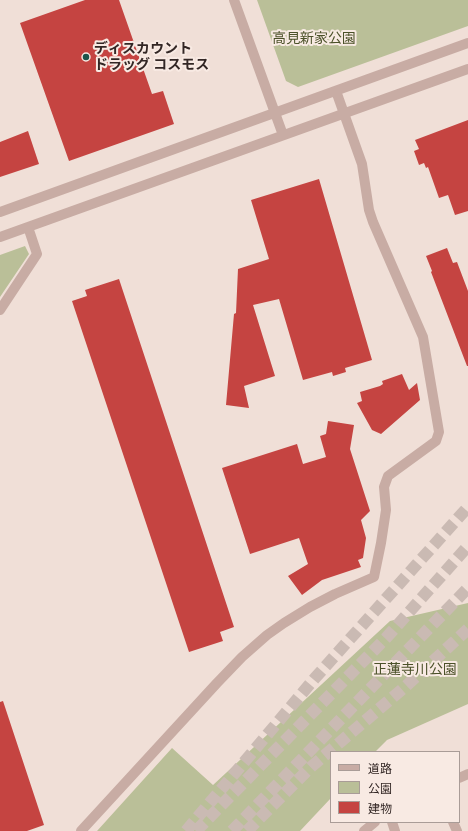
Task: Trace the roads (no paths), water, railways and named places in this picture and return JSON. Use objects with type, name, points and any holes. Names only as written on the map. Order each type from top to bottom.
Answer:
[{"type":"street","points":[[234,0],[283,135]]},
{"type":"street","points":[[0,212],[468,43]]},
{"type":"street","points":[[0,237],[468,69]]},
{"type":"street","points":[[81,831],[217,683],[267,635],[310,607],[374,577],[386,510],[384,487],[388,476],[436,440],[439,432],[422,337],[373,222],[369,210],[362,164],[336,91]]},
{"type":"street","points":[[0,310],[37,254],[28,227]]},
{"type":"street","points":[[364,831],[374,823]]},
{"type":"tunnel","points":[[186,831],[315,678],[468,507]]},
{"type":"tunnel","points":[[196,831],[386,638],[468,546]]},
{"type":"tunnel","points":[[232,831],[468,588]]},
{"type":"tunnel","points":[[247,831],[311,767],[406,686],[468,629]]},
{"type":"place","name":"ディスカウント ドラッグ コスモス","points":[[86,57]]},
{"type":"park label","name":"高見新家公園","points":[[314,39]]},
{"type":"park label","name":"正蓮寺川公園","points":[[415,670]]}]
